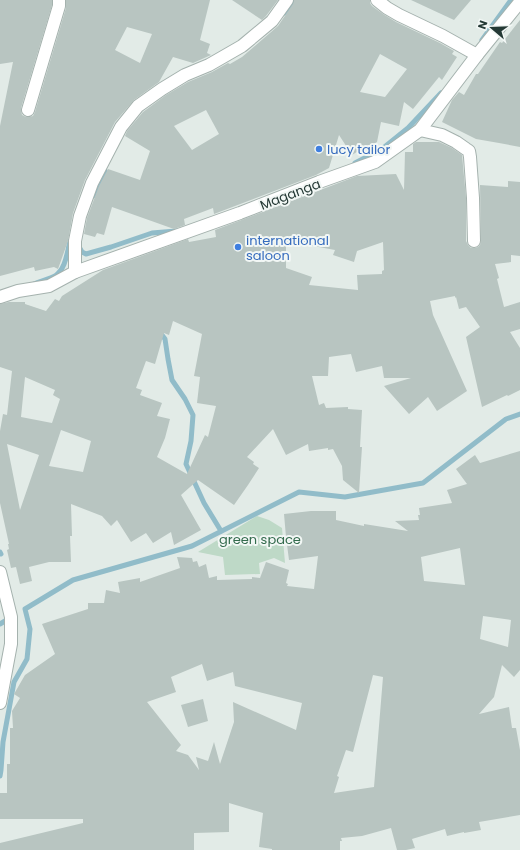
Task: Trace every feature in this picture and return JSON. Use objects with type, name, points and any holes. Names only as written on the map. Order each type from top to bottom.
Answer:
[{"type":"street","points":[[28,110],[59,6],[59,0]]},
{"type":"street","points":[[75,272],[75,241],[80,216],[92,183],[121,127],[138,106],[162,88],[185,75],[209,65],[242,46],[272,21],[287,0]]},
{"type":"street","points":[[377,0],[399,15],[443,36],[476,55]]},
{"type":"street","name":"Maganga","points":[[0,297],[18,291],[49,286],[75,272],[240,213],[375,162],[420,130],[476,55],[520,2]]},
{"type":"street","points":[[420,130],[442,135],[466,148],[469,152],[473,198],[474,241]]},
{"type":"street","points":[[0,572],[11,617],[11,644],[0,703]]},
{"type":"green space","name":"green space","points":[[257,516],[269,520],[282,528],[285,563],[274,558],[259,563],[260,574],[225,575],[223,557],[198,552]]},
{"type":"building","points":[[0,0],[52,0],[52,5],[21,108],[22,115],[29,117],[33,116],[35,112],[66,8],[66,0],[210,0],[200,40],[210,44],[207,53],[211,55],[193,63],[173,57],[159,82],[134,100],[115,122],[85,180],[73,213],[68,241],[58,269],[54,267],[35,271],[34,267],[0,276],[0,126],[13,62],[0,64]],"holes":[[[127,27],[152,34],[140,63],[115,50]]]},
{"type":"building","points":[[232,0],[278,0],[262,20]]},
{"type":"building","points":[[294,0],[370,0],[372,6],[383,14],[454,51],[452,54],[457,57],[442,80],[439,77],[413,109],[404,102],[399,126],[381,122],[377,142],[367,148],[366,146],[352,155],[339,135],[329,168],[316,175],[214,214],[213,208],[184,219],[185,225],[174,229],[112,207],[104,235],[97,233],[95,237],[84,234],[87,218],[99,186],[108,169],[140,180],[150,151],[125,136],[127,131],[143,112],[166,95],[188,82],[212,72],[228,63],[230,64],[242,57],[278,26],[293,4]],"holes":[[[380,54],[407,69],[385,97],[360,92]],[[206,110],[219,134],[192,150],[174,126]]]},
{"type":"building","points":[[411,0],[471,0],[454,20]]},
{"type":"building","points":[[520,20],[520,147],[476,139],[442,122],[452,100],[459,92],[464,95],[476,74],[478,74],[500,42],[502,43]]},
{"type":"building","points":[[416,142],[439,142],[462,155],[466,198],[466,241],[471,248],[478,247],[481,241],[480,185],[508,187],[508,181],[520,182],[520,256],[511,255],[511,262],[495,264],[504,307],[520,302],[520,329],[510,332],[520,348],[520,390],[482,407],[466,337],[480,327],[466,307],[459,309],[455,296],[430,301],[433,315],[467,391],[437,411],[428,397],[409,414],[384,386],[411,378],[384,378],[382,366],[356,372],[351,354],[329,357],[328,376],[312,376],[319,405],[324,403],[326,408],[348,407],[348,409],[362,410],[360,447],[362,447],[359,493],[343,480],[342,466],[333,449],[328,450],[328,448],[309,451],[308,444],[286,455],[273,429],[247,457],[259,468],[234,505],[198,480],[181,495],[201,530],[174,545],[171,532],[153,543],[146,533],[131,542],[117,520],[111,526],[102,516],[71,504],[71,562],[49,562],[29,567],[32,581],[20,584],[16,567],[11,568],[7,550],[9,549],[9,544],[0,503],[0,431],[3,414],[7,415],[12,371],[0,367],[0,304],[9,302],[25,302],[25,304],[46,311],[55,299],[59,301],[62,296],[103,270],[188,239],[189,242],[216,237],[215,230],[357,176],[396,174],[404,190],[405,152],[413,152],[413,144]],"holes":[[[286,241],[335,250],[333,255],[354,262],[357,251],[383,242],[384,270],[382,271],[382,274],[357,275],[358,290],[309,285],[312,277],[286,268]],[[173,321],[202,334],[194,376],[200,377],[197,403],[216,406],[208,437],[205,435],[187,474],[157,457],[165,438],[170,419],[157,416],[162,403],[140,395],[142,390],[136,388],[146,361],[155,364],[164,333],[169,335]],[[25,377],[55,390],[53,395],[60,399],[52,423],[21,417]],[[61,430],[91,441],[83,472],[49,466]],[[7,444],[39,455],[20,510]]]},
{"type":"building","points":[[520,451],[520,670],[514,677],[502,665],[494,697],[479,714],[509,707],[512,728],[516,728],[520,750],[520,815],[479,822],[481,830],[447,836],[445,829],[412,839],[415,848],[406,850],[397,850],[391,828],[362,836],[341,838],[342,841],[340,841],[340,850],[272,850],[259,847],[263,813],[229,803],[229,832],[194,833],[194,850],[0,850],[0,843],[83,823],[83,819],[0,819],[0,793],[7,793],[7,764],[10,764],[10,728],[13,728],[12,711],[20,698],[14,694],[25,675],[55,654],[42,624],[88,609],[88,603],[104,603],[106,590],[120,593],[118,582],[140,578],[140,582],[180,568],[177,557],[192,558],[193,562],[197,561],[199,567],[206,564],[209,578],[217,576],[217,580],[252,579],[252,577],[260,578],[266,562],[289,570],[286,583],[288,584],[287,586],[314,589],[318,556],[289,560],[284,514],[311,511],[336,511],[336,520],[364,526],[364,524],[408,531],[395,521],[419,520],[419,508],[452,503],[447,490],[467,484],[456,469],[475,455],[480,463]],"holes":[[[460,548],[465,585],[424,581],[421,557]],[[483,616],[511,620],[508,647],[480,639]],[[202,664],[207,681],[233,672],[235,686],[302,703],[296,730],[233,702],[234,722],[220,764],[214,742],[208,761],[196,757],[199,770],[188,755],[176,751],[181,745],[147,702],[176,692],[171,677]],[[373,675],[383,677],[374,787],[334,793],[339,777],[337,776],[346,750],[353,752]]]},
{"type":"building","points":[[203,699],[208,721],[188,727],[181,705]]},
{"type":"waterway","points":[[284,13],[296,0]]},
{"type":"waterway","points":[[482,40],[511,0]]},
{"type":"waterway","points":[[355,163],[382,149],[408,128],[441,93]]},
{"type":"waterway","points":[[93,196],[105,171]]},
{"type":"waterway","points":[[78,245],[82,252],[86,254],[152,233],[176,231]]},
{"type":"waterway","points":[[34,284],[53,277],[59,273],[66,260],[70,241],[72,241]]},
{"type":"waterway","points":[[157,334],[162,335],[165,339],[172,380],[185,399],[193,415],[191,441],[186,464],[204,503],[221,531]]},
{"type":"waterway","points":[[0,776],[3,742],[14,682],[27,659],[30,629],[25,609],[73,580],[192,546],[299,492],[345,497],[423,483],[506,419],[520,414]]},
{"type":"waterway","points":[[0,624],[5,621]]},
{"type":"place","name":"lucy tailor","points":[[319,149]]},
{"type":"place","name":"international saloon","points":[[238,247]]}]
